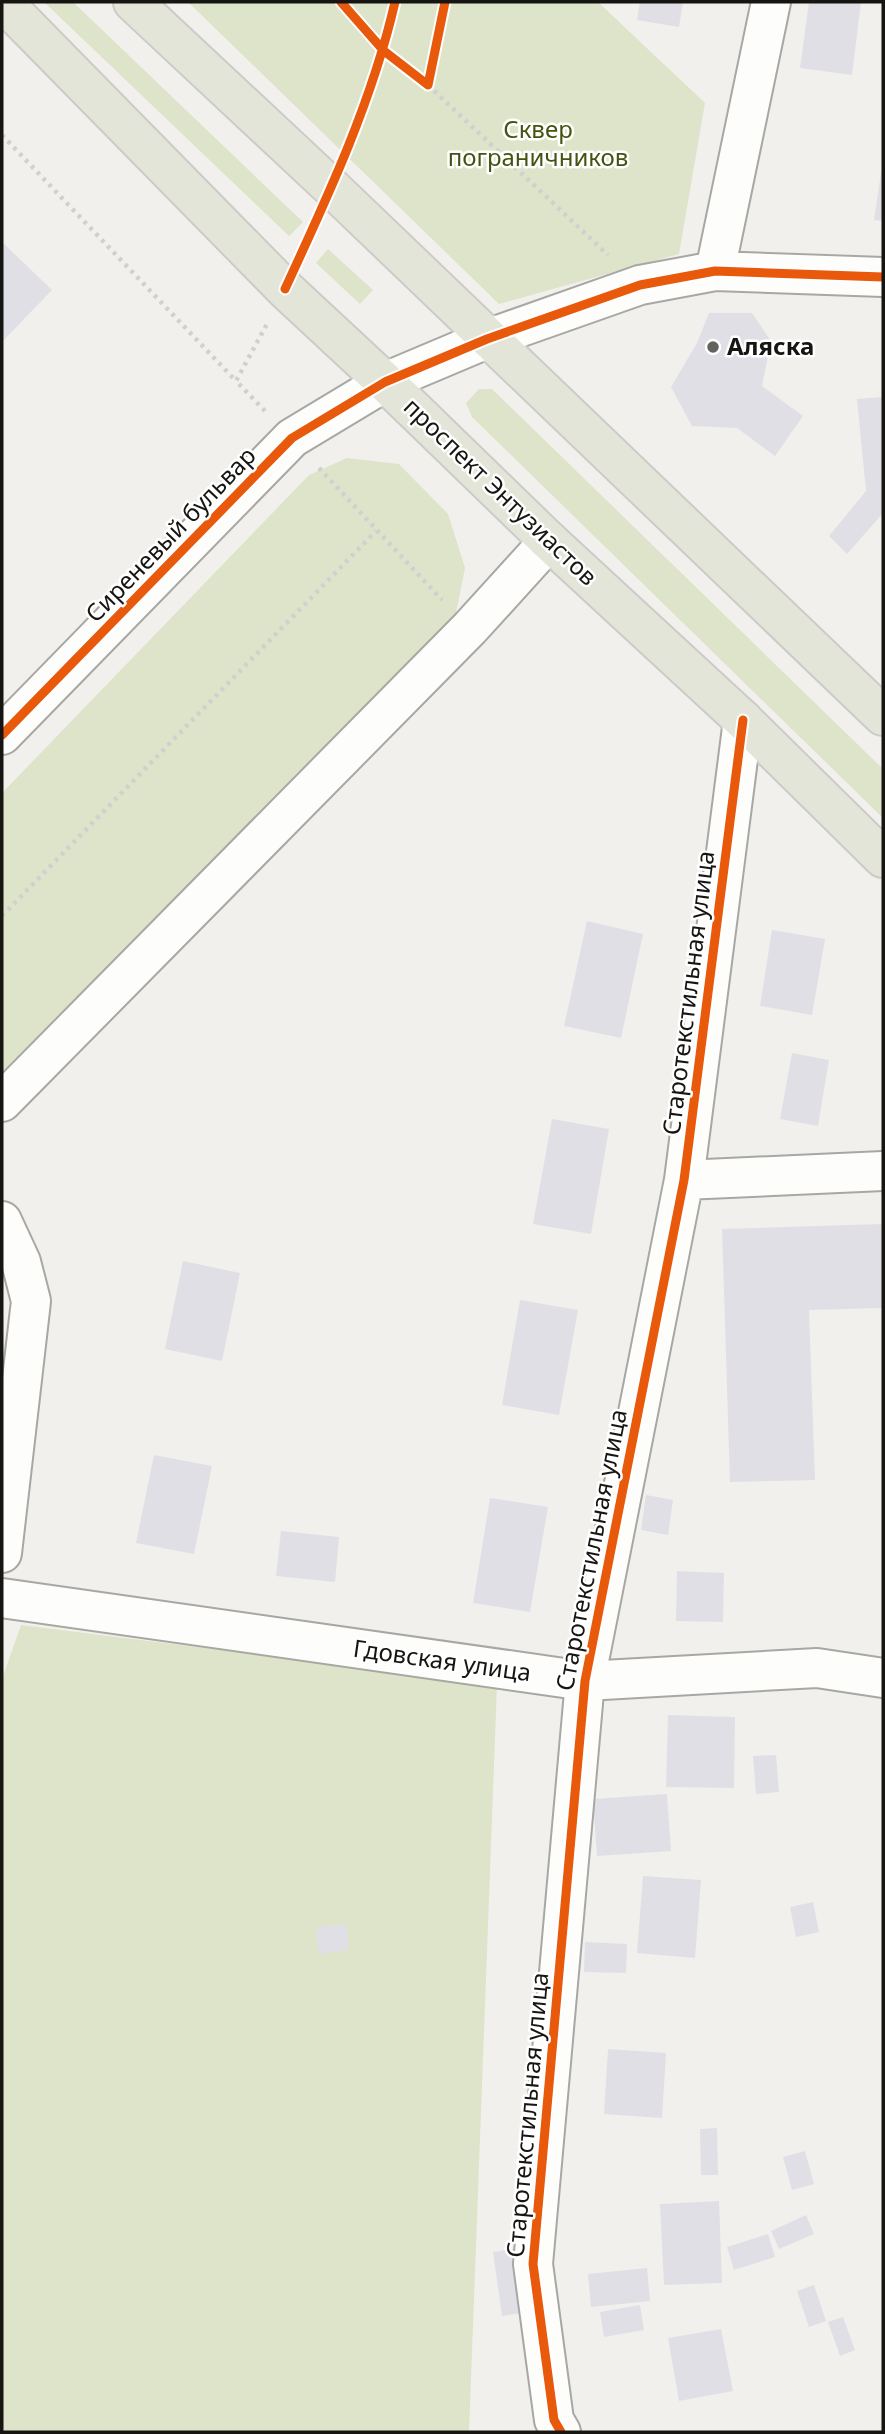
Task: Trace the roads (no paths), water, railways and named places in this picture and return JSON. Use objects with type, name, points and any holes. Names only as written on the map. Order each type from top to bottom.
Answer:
[{"type":"main road","name":"проспект Энтузиастов","points":[[3,2],[285,289],[549,541],[743,720],[883,858]]},
{"type":"main road","points":[[133,2],[332,188],[883,716]]},
{"type":"street","points":[[715,271],[771,2]]},
{"type":"street","name":"Сиреневый бульвар","points":[[2,735],[292,438],[385,382],[487,339],[640,285],[715,271],[883,277]]},
{"type":"street","points":[[2,1102],[470,628],[549,541]]},
{"type":"street","name":"Старотекстильная улица","points":[[561,2432],[554,2420],[533,2264],[585,1681],[684,1180],[743,720]]},
{"type":"street","points":[[684,1180],[883,1171]]},
{"type":"street","points":[[2,1222],[21,1262],[31,1301],[2,1553]]},
{"type":"street","name":"Гдовская улица","points":[[2,1598],[585,1681],[817,1668],[883,1678]]},
{"type":"place","name":"Аляска","points":[[713,347]]},
{"type":"park label","name":"Сквер пограничников","points":[[538,144]]}]
